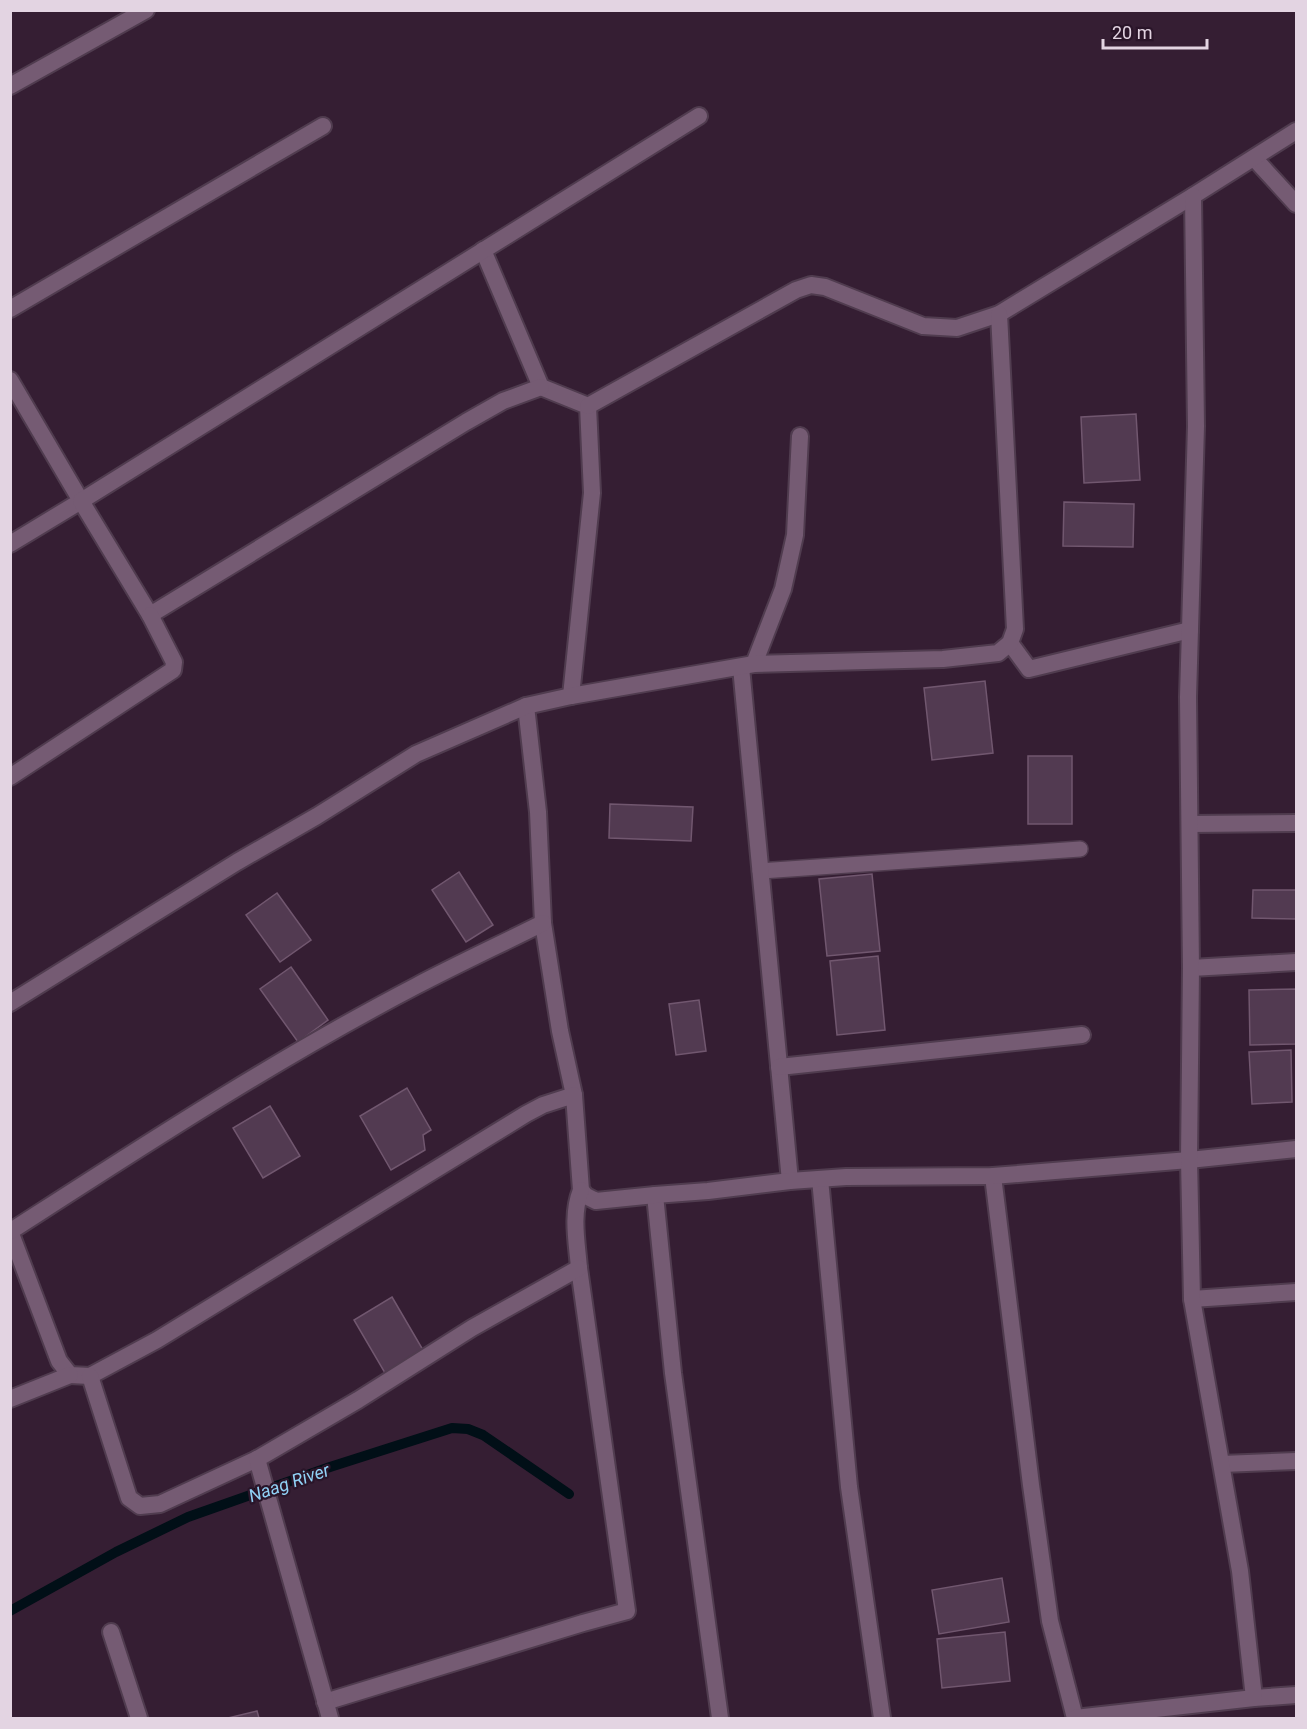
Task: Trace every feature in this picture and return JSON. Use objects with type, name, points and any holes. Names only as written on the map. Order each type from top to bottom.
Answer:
[{"type":"street","points":[[10,86],[146,10]]},
{"type":"street","points":[[10,544],[699,116]]},
{"type":"street","points":[[10,309],[323,126]]},
{"type":"street","points":[[588,406],[796,290],[811,285],[825,287],[923,326],[957,328],[999,314],[1296,131]]},
{"type":"street","points":[[1254,158],[1296,204]]},
{"type":"street","points":[[1193,196],[1196,426],[1188,697],[1191,968],[1188,1161],[1192,1299],[1240,1571],[1254,1698]]},
{"type":"street","points":[[483,250],[541,387]]},
{"type":"street","points":[[10,1003],[416,754],[526,706],[747,665],[943,659],[998,653],[1010,643],[1015,629],[999,314]]},
{"type":"street","points":[[10,380],[150,615],[174,662],[174,670],[10,777]]},
{"type":"street","points":[[150,615],[503,401],[541,387],[588,406]]},
{"type":"street","points":[[571,696],[592,493],[588,406]]},
{"type":"street","points":[[790,1181],[760,871],[747,665],[783,589],[795,535],[800,436]]},
{"type":"street","points":[[1010,643],[1029,669],[1190,630]]},
{"type":"street","points":[[325,1702],[627,1611],[579,1268],[575,1215],[576,1203],[581,1190],[574,1095],[560,1031],[543,923],[538,812],[526,706]]},
{"type":"street","points":[[1190,824],[1296,823]]},
{"type":"street","points":[[70,1375],[59,1362],[11,1231],[141,1147],[296,1053],[416,986],[543,923]]},
{"type":"street","points":[[1191,968],[1296,962]]},
{"type":"street","points":[[779,1067],[1082,1035]]},
{"type":"street","points":[[10,1399],[70,1375],[90,1376],[157,1340],[526,1114],[543,1105],[574,1095]]},
{"type":"street","points":[[581,1190],[586,1196],[596,1201],[790,1181],[917,1175],[993,1176],[1188,1161],[1296,1149]]},
{"type":"street","points":[[993,1176],[1050,1621],[1075,1718],[1296,1695]]},
{"type":"street","points":[[820,1179],[849,1487],[882,1719]]},
{"type":"street","points":[[655,1194],[673,1373],[720,1719]]},
{"type":"street","points":[[90,1376],[129,1498],[140,1506],[160,1504],[257,1459],[358,1400],[472,1328],[579,1268]]},
{"type":"street","points":[[1192,1299],[1296,1292]]},
{"type":"street","points":[[257,1459],[330,1719]]},
{"type":"street","points":[[1222,1464],[1296,1461]]},
{"type":"street","points":[[111,1632],[139,1719]]},
{"type":"lane","points":[[760,871],[1080,849]]},
{"type":"building","points":[[1136,414],[1140,480],[1084,483],[1081,417]]},
{"type":"building","points":[[1064,502],[1134,504],[1133,547],[1063,546]]},
{"type":"building","points":[[985,681],[993,753],[932,760],[924,688]]},
{"type":"building","points":[[1028,756],[1072,756],[1072,824],[1028,824]]},
{"type":"building","points":[[610,804],[693,807],[691,841],[609,838]]},
{"type":"building","points":[[459,872],[493,925],[466,942],[432,890]]},
{"type":"building","points":[[872,874],[880,951],[827,956],[819,879]]},
{"type":"building","points":[[1253,890],[1296,890],[1296,919],[1252,918]]},
{"type":"building","points":[[277,893],[311,940],[280,962],[246,915]]},
{"type":"building","points":[[878,956],[885,1030],[837,1035],[830,961]]},
{"type":"building","points":[[291,967],[328,1020],[298,1042],[260,989]]},
{"type":"building","points":[[1296,989],[1296,1044],[1250,1045],[1249,990]]},
{"type":"building","points":[[699,1000],[706,1051],[676,1055],[669,1004]]},
{"type":"building","points":[[1291,1050],[1292,1102],[1252,1104],[1249,1052]]},
{"type":"building","points":[[407,1088],[431,1130],[423,1135],[425,1150],[391,1170],[360,1116]]},
{"type":"building","points":[[270,1106],[300,1156],[263,1178],[233,1128]]},
{"type":"building","points":[[392,1297],[423,1350],[385,1373],[354,1320]]},
{"type":"building","points":[[1002,1578],[1009,1622],[939,1634],[932,1590]]},
{"type":"building","points":[[1005,1632],[1010,1681],[942,1688],[937,1639]]},
{"type":"building","points":[[257,1711],[259,1718],[228,1718]]},
{"type":"waterway","name":"Naag River","points":[[10,1611],[116,1552],[188,1517],[330,1467],[452,1428],[468,1429],[483,1435],[569,1494]]}]
